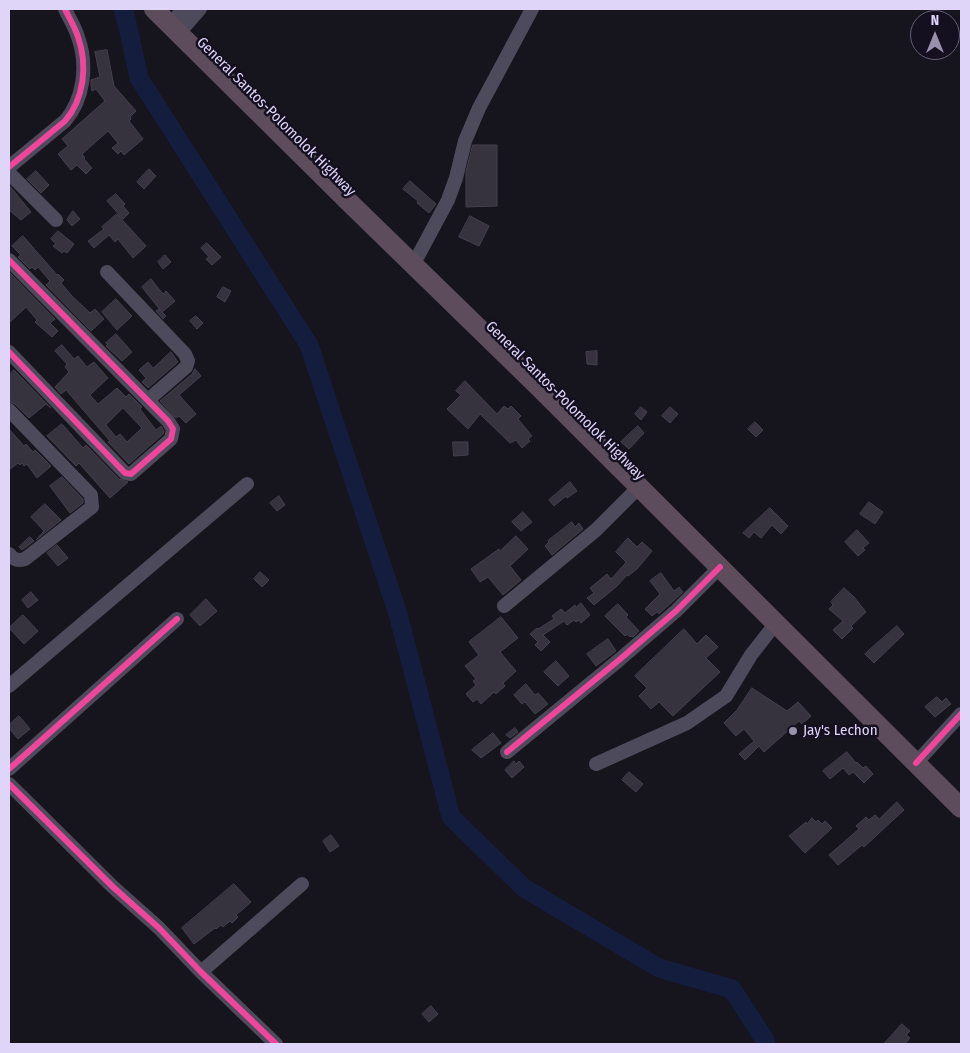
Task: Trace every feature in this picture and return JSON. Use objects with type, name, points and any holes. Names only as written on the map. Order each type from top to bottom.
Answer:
[{"type":"highway","points":[[154,9],[177,20],[353,206],[776,623],[919,759],[961,808]]},
{"type":"highway","name":"General Santos-Polomolok Highway","points":[[177,20],[418,256],[919,759],[961,795]]},
{"type":"street","points":[[9,167],[64,121],[71,113],[82,90],[84,66],[79,38],[65,9]]},
{"type":"street","points":[[177,20],[200,9]]},
{"type":"street","points":[[418,256],[448,200],[456,178],[465,141],[478,108],[532,9]]},
{"type":"street","points":[[9,173],[56,220]]},
{"type":"street","points":[[9,260],[168,421],[173,429],[172,437],[131,474],[127,474],[9,352]]},
{"type":"street","points":[[107,272],[187,358],[186,367],[148,400]]},
{"type":"street","points":[[9,410],[93,500],[92,507],[26,559],[20,561],[9,554]]},
{"type":"street","points":[[9,686],[247,484]]},
{"type":"street","points":[[504,606],[596,530],[639,487]]},
{"type":"street","points":[[507,752],[634,648],[676,611],[720,567]]},
{"type":"street","points":[[9,769],[177,619]]},
{"type":"street","points":[[596,764],[687,723],[726,696],[751,655],[776,623]]},
{"type":"street","points":[[919,759],[961,714]]},
{"type":"street","points":[[9,784],[276,1044]]},
{"type":"street","points":[[202,972],[302,884]]},
{"type":"water","points":[[113,9],[133,9],[140,48],[147,69],[139,78],[130,70]]},
{"type":"building","points":[[107,50],[114,86],[136,111],[129,121],[143,139],[124,155],[121,151],[118,154],[112,148],[118,143],[108,131],[82,154],[92,168],[86,174],[77,165],[71,170],[58,154],[68,146],[62,139],[105,101],[96,89],[92,91],[91,80],[100,77],[95,52]]},
{"type":"building","points":[[473,145],[497,145],[497,206],[466,207],[466,172]]},
{"type":"building","points":[[149,169],[156,176],[144,189],[137,182]]},
{"type":"building","points":[[36,171],[49,185],[41,193],[27,179]]},
{"type":"building","points":[[410,181],[436,204],[429,213],[403,189]]},
{"type":"building","points":[[9,185],[31,212],[21,220],[9,210]]},
{"type":"building","points":[[116,194],[125,204],[123,206],[129,213],[123,219],[107,201]]},
{"type":"building","points":[[73,211],[80,219],[72,226],[67,220]]},
{"type":"building","points":[[117,214],[146,246],[133,258],[118,239],[115,242],[109,235],[94,248],[88,241],[104,229],[102,227]]},
{"type":"building","points":[[470,216],[489,226],[479,246],[459,237]]},
{"type":"building","points":[[58,231],[74,244],[67,253],[64,251],[62,253],[53,246],[56,244],[51,239]]},
{"type":"building","points":[[23,236],[57,275],[64,280],[61,283],[71,295],[90,313],[95,309],[104,319],[91,331],[46,285],[50,281],[38,267],[35,270],[32,267],[30,269],[18,257],[21,255],[12,246]]},
{"type":"building","points":[[207,243],[221,257],[212,265],[206,259],[209,257],[201,248]]},
{"type":"building","points":[[165,255],[171,262],[163,269],[158,262]]},
{"type":"building","points":[[9,272],[55,319],[50,323],[58,331],[52,337],[35,322],[37,320],[26,307],[9,323]]},
{"type":"building","points":[[151,279],[163,294],[166,291],[175,301],[162,312],[166,316],[163,319],[156,311],[159,309],[161,311],[142,287]]},
{"type":"building","points":[[223,287],[231,291],[225,302],[217,297]]},
{"type":"building","points":[[116,299],[132,316],[117,330],[102,312]]},
{"type":"building","points":[[196,316],[203,323],[197,329],[190,321]]},
{"type":"building","points":[[116,334],[132,352],[122,361],[106,346],[108,344],[106,343]]},
{"type":"building","points":[[62,345],[74,359],[78,356],[87,367],[94,362],[108,378],[90,395],[98,404],[117,388],[126,397],[129,394],[142,407],[140,409],[156,430],[161,426],[164,431],[163,434],[129,464],[108,442],[110,441],[66,390],[61,394],[55,387],[69,372],[65,367],[67,364],[55,351]],"holes":[[[123,408],[142,428],[127,442],[120,434],[116,437],[106,425]]]},
{"type":"building","points":[[597,351],[597,365],[587,364],[586,352]]},
{"type":"building","points":[[171,352],[178,362],[148,388],[142,382],[146,378],[139,370],[148,362],[153,368]]},
{"type":"building","points":[[195,369],[201,376],[179,395],[196,414],[186,423],[179,416],[176,418],[160,401],[192,374]]},
{"type":"building","points":[[14,370],[51,408],[46,404],[29,418],[15,404],[10,402],[9,375]]},
{"type":"building","points":[[465,381],[497,414],[504,406],[508,409],[511,406],[521,416],[518,419],[532,436],[528,439],[530,441],[522,448],[516,440],[510,443],[480,414],[468,429],[447,409],[461,395],[456,391]]},
{"type":"building","points":[[641,407],[647,412],[641,420],[635,414]]},
{"type":"building","points":[[670,407],[678,414],[670,423],[662,416]]},
{"type":"building","points":[[755,422],[763,430],[756,437],[748,429]]},
{"type":"building","points":[[62,424],[83,448],[86,445],[119,479],[128,482],[110,498],[79,463],[76,466],[47,436]]},
{"type":"building","points":[[638,426],[644,433],[629,449],[621,442]]},
{"type":"building","points":[[9,429],[24,446],[26,444],[33,452],[35,450],[51,466],[37,478],[27,464],[24,466],[22,463],[20,465],[18,463],[9,470]]},
{"type":"building","points":[[453,442],[468,442],[468,455],[454,456]]},
{"type":"building","points":[[62,477],[83,499],[83,503],[70,513],[50,486]]},
{"type":"building","points":[[570,482],[577,491],[567,498],[566,496],[554,506],[549,500]]},
{"type":"building","points":[[279,496],[285,505],[277,511],[270,503]]},
{"type":"building","points":[[869,502],[883,512],[875,524],[860,514]]},
{"type":"building","points":[[45,504],[61,520],[36,540],[44,531],[31,517]]},
{"type":"building","points":[[770,508],[788,526],[781,534],[772,525],[761,538],[754,532],[749,538],[743,533]]},
{"type":"building","points":[[523,512],[532,522],[521,531],[512,522]]},
{"type":"building","points":[[572,522],[575,527],[579,523],[583,529],[552,555],[545,546],[548,541]]},
{"type":"building","points":[[857,530],[869,543],[858,556],[845,542]]},
{"type":"building","points":[[516,536],[528,549],[510,566],[521,580],[503,595],[488,577],[480,582],[471,569],[499,549],[500,551]]},
{"type":"building","points":[[30,537],[34,541],[22,550],[19,547]]},
{"type":"building","points":[[628,538],[637,547],[642,542],[652,551],[637,569],[627,575],[594,605],[587,598],[594,593],[590,588],[607,574],[611,579],[624,565],[626,562],[616,552]]},
{"type":"building","points":[[57,545],[68,558],[58,566],[47,553]]},
{"type":"building","points":[[260,572],[269,580],[262,587],[254,579]]},
{"type":"building","points":[[661,573],[674,591],[679,587],[683,592],[659,614],[657,612],[652,616],[645,609],[660,594],[650,581]]},
{"type":"building","points":[[844,588],[866,612],[851,626],[853,628],[842,639],[833,630],[843,621],[829,609],[833,605],[831,602]]},
{"type":"building","points":[[31,592],[38,600],[28,608],[22,600]]},
{"type":"building","points":[[206,599],[217,611],[200,626],[190,615]]},
{"type":"building","points":[[581,603],[590,615],[581,623],[579,620],[576,622],[574,620],[567,625],[564,621],[543,635],[550,642],[541,651],[535,645],[538,642],[530,634],[554,619],[552,616],[561,609],[565,613]]},
{"type":"building","points":[[618,604],[628,615],[626,617],[639,631],[633,637],[627,634],[625,636],[605,616]]},
{"type":"building","points":[[23,615],[38,631],[24,644],[9,628]]},
{"type":"building","points":[[501,617],[518,638],[500,652],[516,671],[503,683],[505,686],[496,694],[494,692],[481,704],[477,699],[473,702],[466,694],[476,685],[473,681],[476,679],[465,666],[479,655],[469,642]]},
{"type":"building","points":[[897,626],[904,634],[874,663],[865,654]]},
{"type":"building","points":[[684,629],[697,644],[706,635],[718,647],[706,658],[720,672],[673,716],[659,702],[651,709],[639,696],[647,688],[635,676]]},
{"type":"building","points":[[608,639],[616,651],[596,666],[587,654]]},
{"type":"building","points":[[556,661],[569,676],[558,686],[544,672]]},
{"type":"building","points":[[526,684],[535,695],[538,693],[548,704],[535,714],[525,702],[522,704],[514,695]]},
{"type":"building","points":[[752,688],[787,711],[798,702],[811,716],[802,724],[799,721],[764,752],[759,746],[745,760],[739,754],[754,741],[744,729],[736,736],[724,723],[737,710]]},
{"type":"building","points":[[937,697],[942,702],[946,698],[951,704],[935,717],[925,707]]},
{"type":"building","points":[[19,716],[30,729],[18,739],[9,728],[9,725]]},
{"type":"building","points":[[515,728],[518,732],[510,738],[506,735]]},
{"type":"building","points":[[493,733],[501,743],[481,758],[472,750]]},
{"type":"building","points":[[847,752],[856,763],[863,768],[866,766],[873,774],[864,783],[853,772],[849,775],[843,768],[830,779],[823,771]]},
{"type":"building","points":[[514,761],[516,764],[519,761],[524,767],[512,778],[505,770]]},
{"type":"building","points":[[629,772],[643,784],[636,792],[622,780]]},
{"type":"building","points":[[897,802],[904,810],[864,847],[862,845],[838,865],[829,855],[859,829],[856,826],[866,817],[869,820],[875,815],[879,819]]},
{"type":"building","points":[[812,818],[822,824],[825,821],[832,828],[805,853],[789,836],[806,822],[807,824]]},
{"type":"building","points":[[331,835],[339,846],[330,852],[323,841]]},
{"type":"building","points":[[234,884],[251,902],[236,915],[238,917],[232,923],[230,921],[223,927],[221,925],[215,928],[194,944],[182,928]]},
{"type":"building","points":[[431,1006],[438,1014],[429,1022],[422,1014]]},
{"type":"building","points":[[902,1024],[910,1031],[906,1035],[910,1038],[905,1044],[884,1044]]},
{"type":"waterway","points":[[124,9],[139,78],[309,345],[398,614],[451,817],[524,888],[659,968],[732,989],[766,1044]]},
{"type":"cycle path","points":[[9,167],[65,121],[76,103],[80,92],[83,59],[77,33],[65,9]]},
{"type":"cycle path","points":[[9,260],[168,421],[173,429],[171,439],[131,474],[125,473],[9,352]]},
{"type":"cycle path","points":[[507,752],[676,611],[720,567]]},
{"type":"cycle path","points":[[9,769],[177,619]]},
{"type":"cycle path","points":[[916,763],[961,714]]},
{"type":"cycle path","points":[[9,784],[276,1044]]},
{"type":"place","name":"Jay's Lechon","points":[[793,731]]}]
